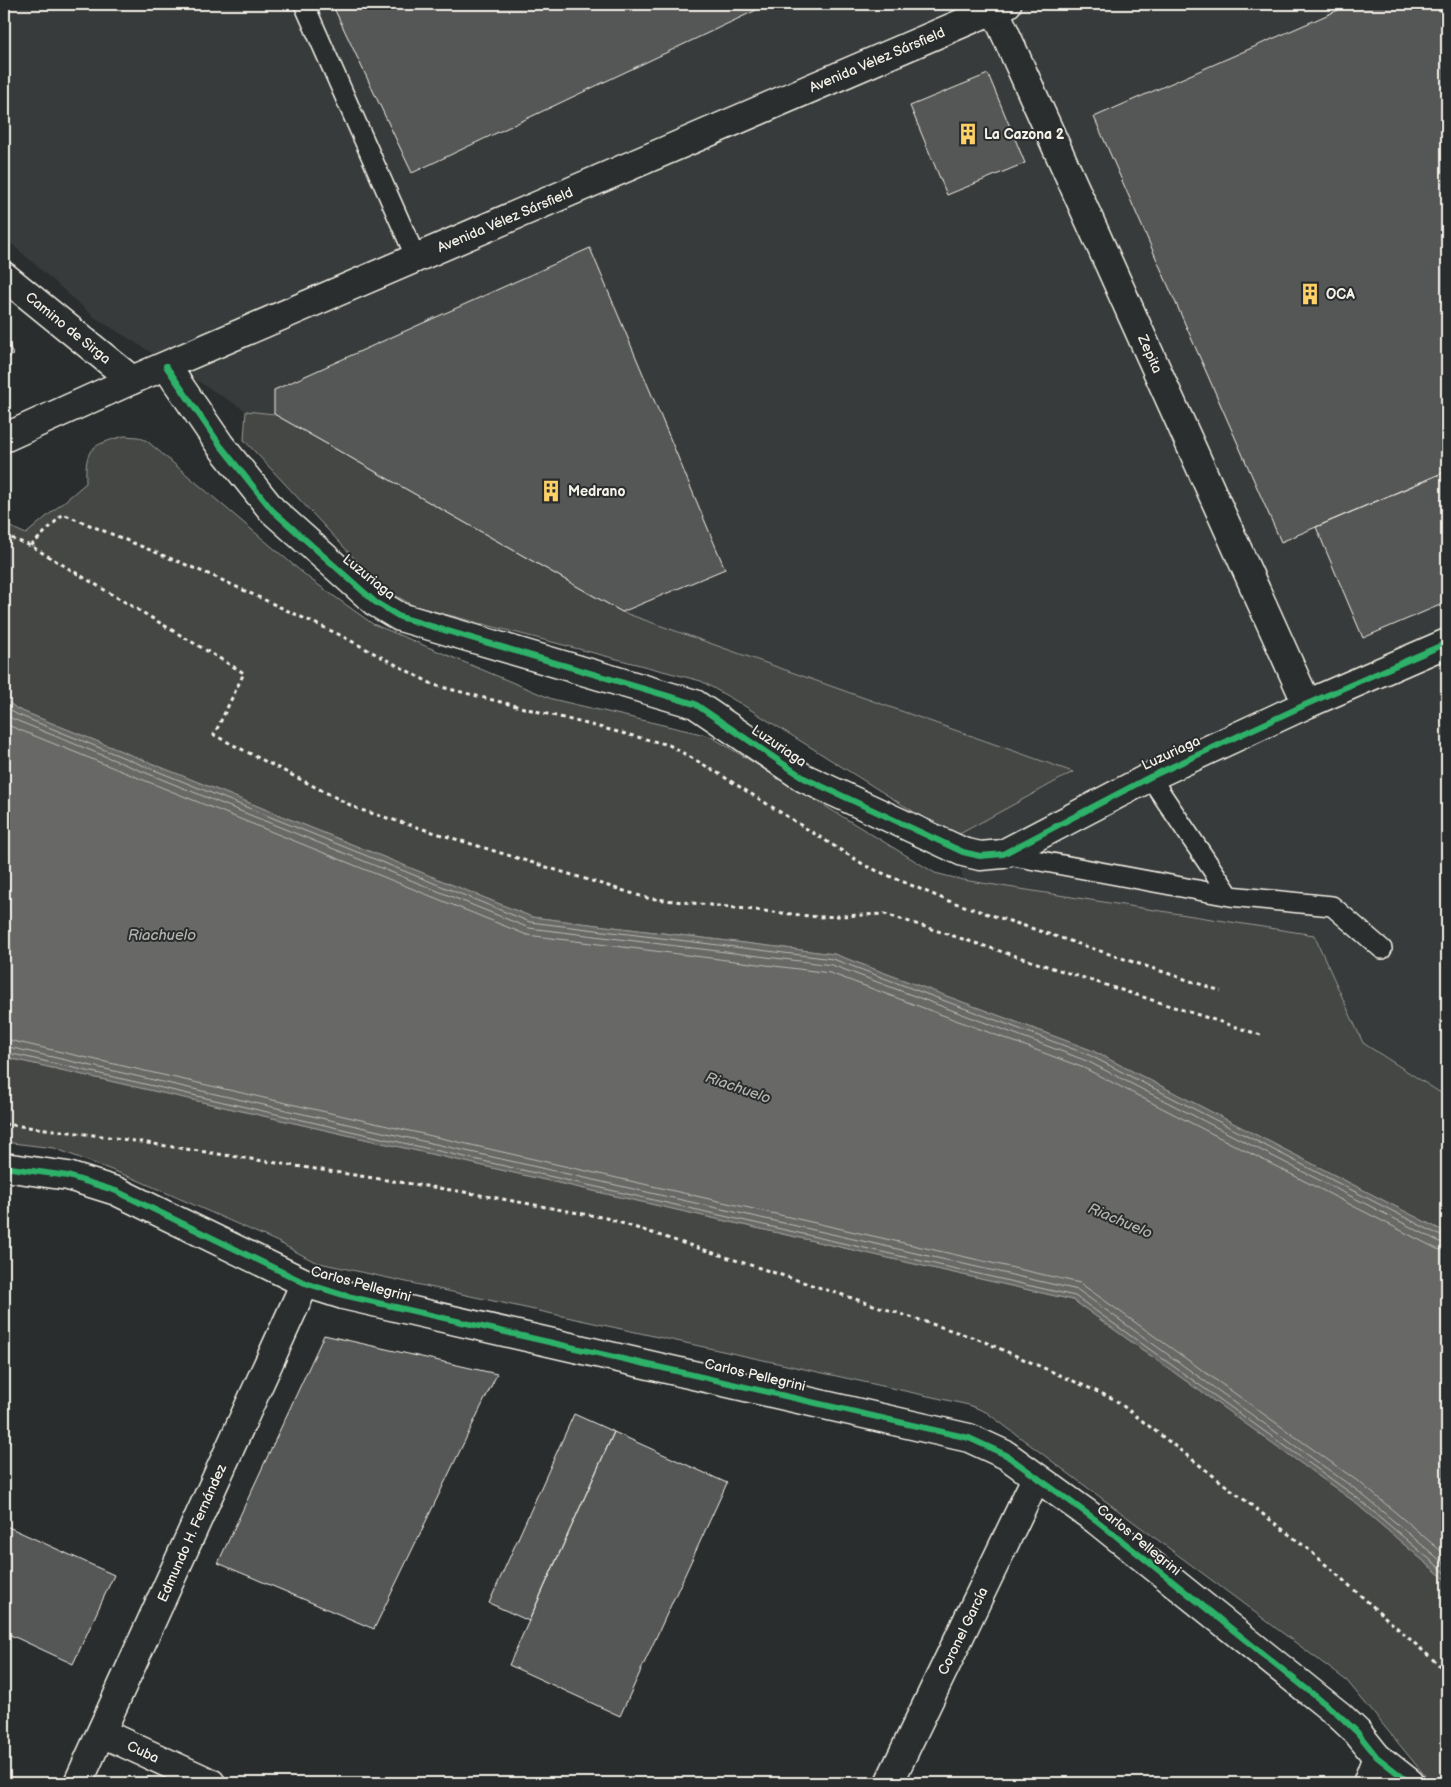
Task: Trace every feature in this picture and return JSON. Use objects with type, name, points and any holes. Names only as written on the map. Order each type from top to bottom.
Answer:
[{"type":"street","name":"Avenida Vélez Sársfield","points":[[4,438],[132,380],[998,6]]},
{"type":"street","name":"Zepita","points":[[998,6],[1307,704]]},
{"type":"street","name":"Camino de Sirga","points":[[4,276],[132,380]]},
{"type":"street","name":"Luzuriaga","points":[[166,366],[220,445],[272,510],[376,602],[400,617],[695,704],[804,778],[963,852],[980,856],[1003,854],[1150,776],[1307,704],[1447,643]]},
{"type":"street","name":"Carlos Pellegrini","points":[[4,1167],[68,1176],[116,1191],[305,1283],[353,1297],[969,1438],[1006,1455],[1096,1520],[1340,1714],[1377,1757],[1410,1783]]},
{"type":"street","name":"Edmundo H. Fernández","points":[[78,1783],[305,1283]]},
{"type":"street","name":"Coronel García","points":[[889,1783],[1036,1478]]},
{"type":"street","name":"Cuba","points":[[102,1733],[211,1783]]},
{"type":"street","name":"Carlos Pellegrini","points":[[1377,1757],[1385,1783]]},
{"type":"street","points":[[1367,1783],[1377,1757]]},
{"type":"lane","points":[[304,4],[416,258]]},
{"type":"lane","points":[[1150,776],[1230,896]]},
{"type":"lane","points":[[1003,854],[1230,896],[1332,906],[1382,949]]},
{"type":"path","points":[[30,546],[63,514],[213,576],[338,634],[434,685],[669,745],[713,770],[866,866],[946,900],[1221,991]]},
{"type":"path","points":[[4,535],[30,546],[244,674],[214,735],[358,808],[647,898],[818,917],[885,914],[1264,1036]]},
{"type":"path","points":[[4,1124],[102,1136],[464,1192],[606,1218],[978,1338],[1114,1399],[1308,1549],[1447,1672]]},
{"type":"shaded area","points":[[4,4],[1447,4],[1447,1097],[1363,1043],[1314,935],[963,880],[954,837],[1072,772],[622,612],[274,414],[246,411],[94,317],[4,237]]},
{"type":"shaded area","points":[[246,411],[274,414],[622,612],[1073,772],[954,837],[743,705],[701,681],[414,606],[382,588],[244,440]]},
{"type":"shaded area","points":[[124,436],[138,437],[147,441],[310,579],[373,624],[552,699],[710,736],[935,873],[963,880],[1314,935],[1363,1043],[1447,1097],[1447,1233],[1091,1050],[834,954],[532,917],[17,709],[4,698],[4,524],[26,534],[86,483],[87,462],[92,450],[104,442]]},
{"type":"shaded area","points":[[4,1057],[1073,1300],[1352,1500],[1447,1581],[1447,1783],[1431,1783],[1347,1681],[986,1412],[969,1405],[315,1262],[278,1242],[135,1179],[54,1148],[4,1142]]},
{"type":"water","name":"Riachuelo","points":[[4,699],[17,709],[532,917],[834,954],[1091,1050],[1447,1233],[1447,1581],[1352,1500],[1073,1300],[4,1057]]},
{"type":"building","points":[[332,4],[769,4],[412,173]]},
{"type":"building","name":"OCA","points":[[1352,4],[1445,4],[1447,10],[1447,471],[1281,542],[1094,117]]},
{"type":"building","name":"La Cazona 2","points":[[988,74],[1025,163],[947,195],[910,106]]},
{"type":"building","name":"Medrano","points":[[590,248],[725,569],[622,612],[274,414],[274,390]]},
{"type":"building","points":[[4,332],[13,355],[4,359]]},
{"type":"building","points":[[1447,471],[1447,602],[1363,638],[1316,527]]},
{"type":"building","points":[[324,1335],[497,1374],[374,1629],[218,1563]]},
{"type":"building","points":[[574,1414],[614,1432],[529,1621],[489,1603]]},
{"type":"building","points":[[614,1432],[727,1483],[620,1716],[509,1665]]},
{"type":"building","points":[[4,1525],[114,1575],[73,1664],[4,1632]]},
{"type":"cycle path","points":[[166,366],[220,445],[272,510],[375,602],[400,617],[695,704],[804,778],[963,852],[980,856],[1003,854],[1150,777],[1307,704],[1447,643]]},
{"type":"cycle path","points":[[4,1167],[68,1176],[116,1191],[305,1283],[343,1295],[969,1438],[1006,1455],[1096,1520],[1339,1715],[1357,1732],[1377,1757],[1410,1783]]},
{"type":"place","name":"La Cazona 2","points":[[968,134]]},
{"type":"place","name":"OCA","points":[[1310,294]]},
{"type":"place","name":"Medrano","points":[[551,491]]}]
